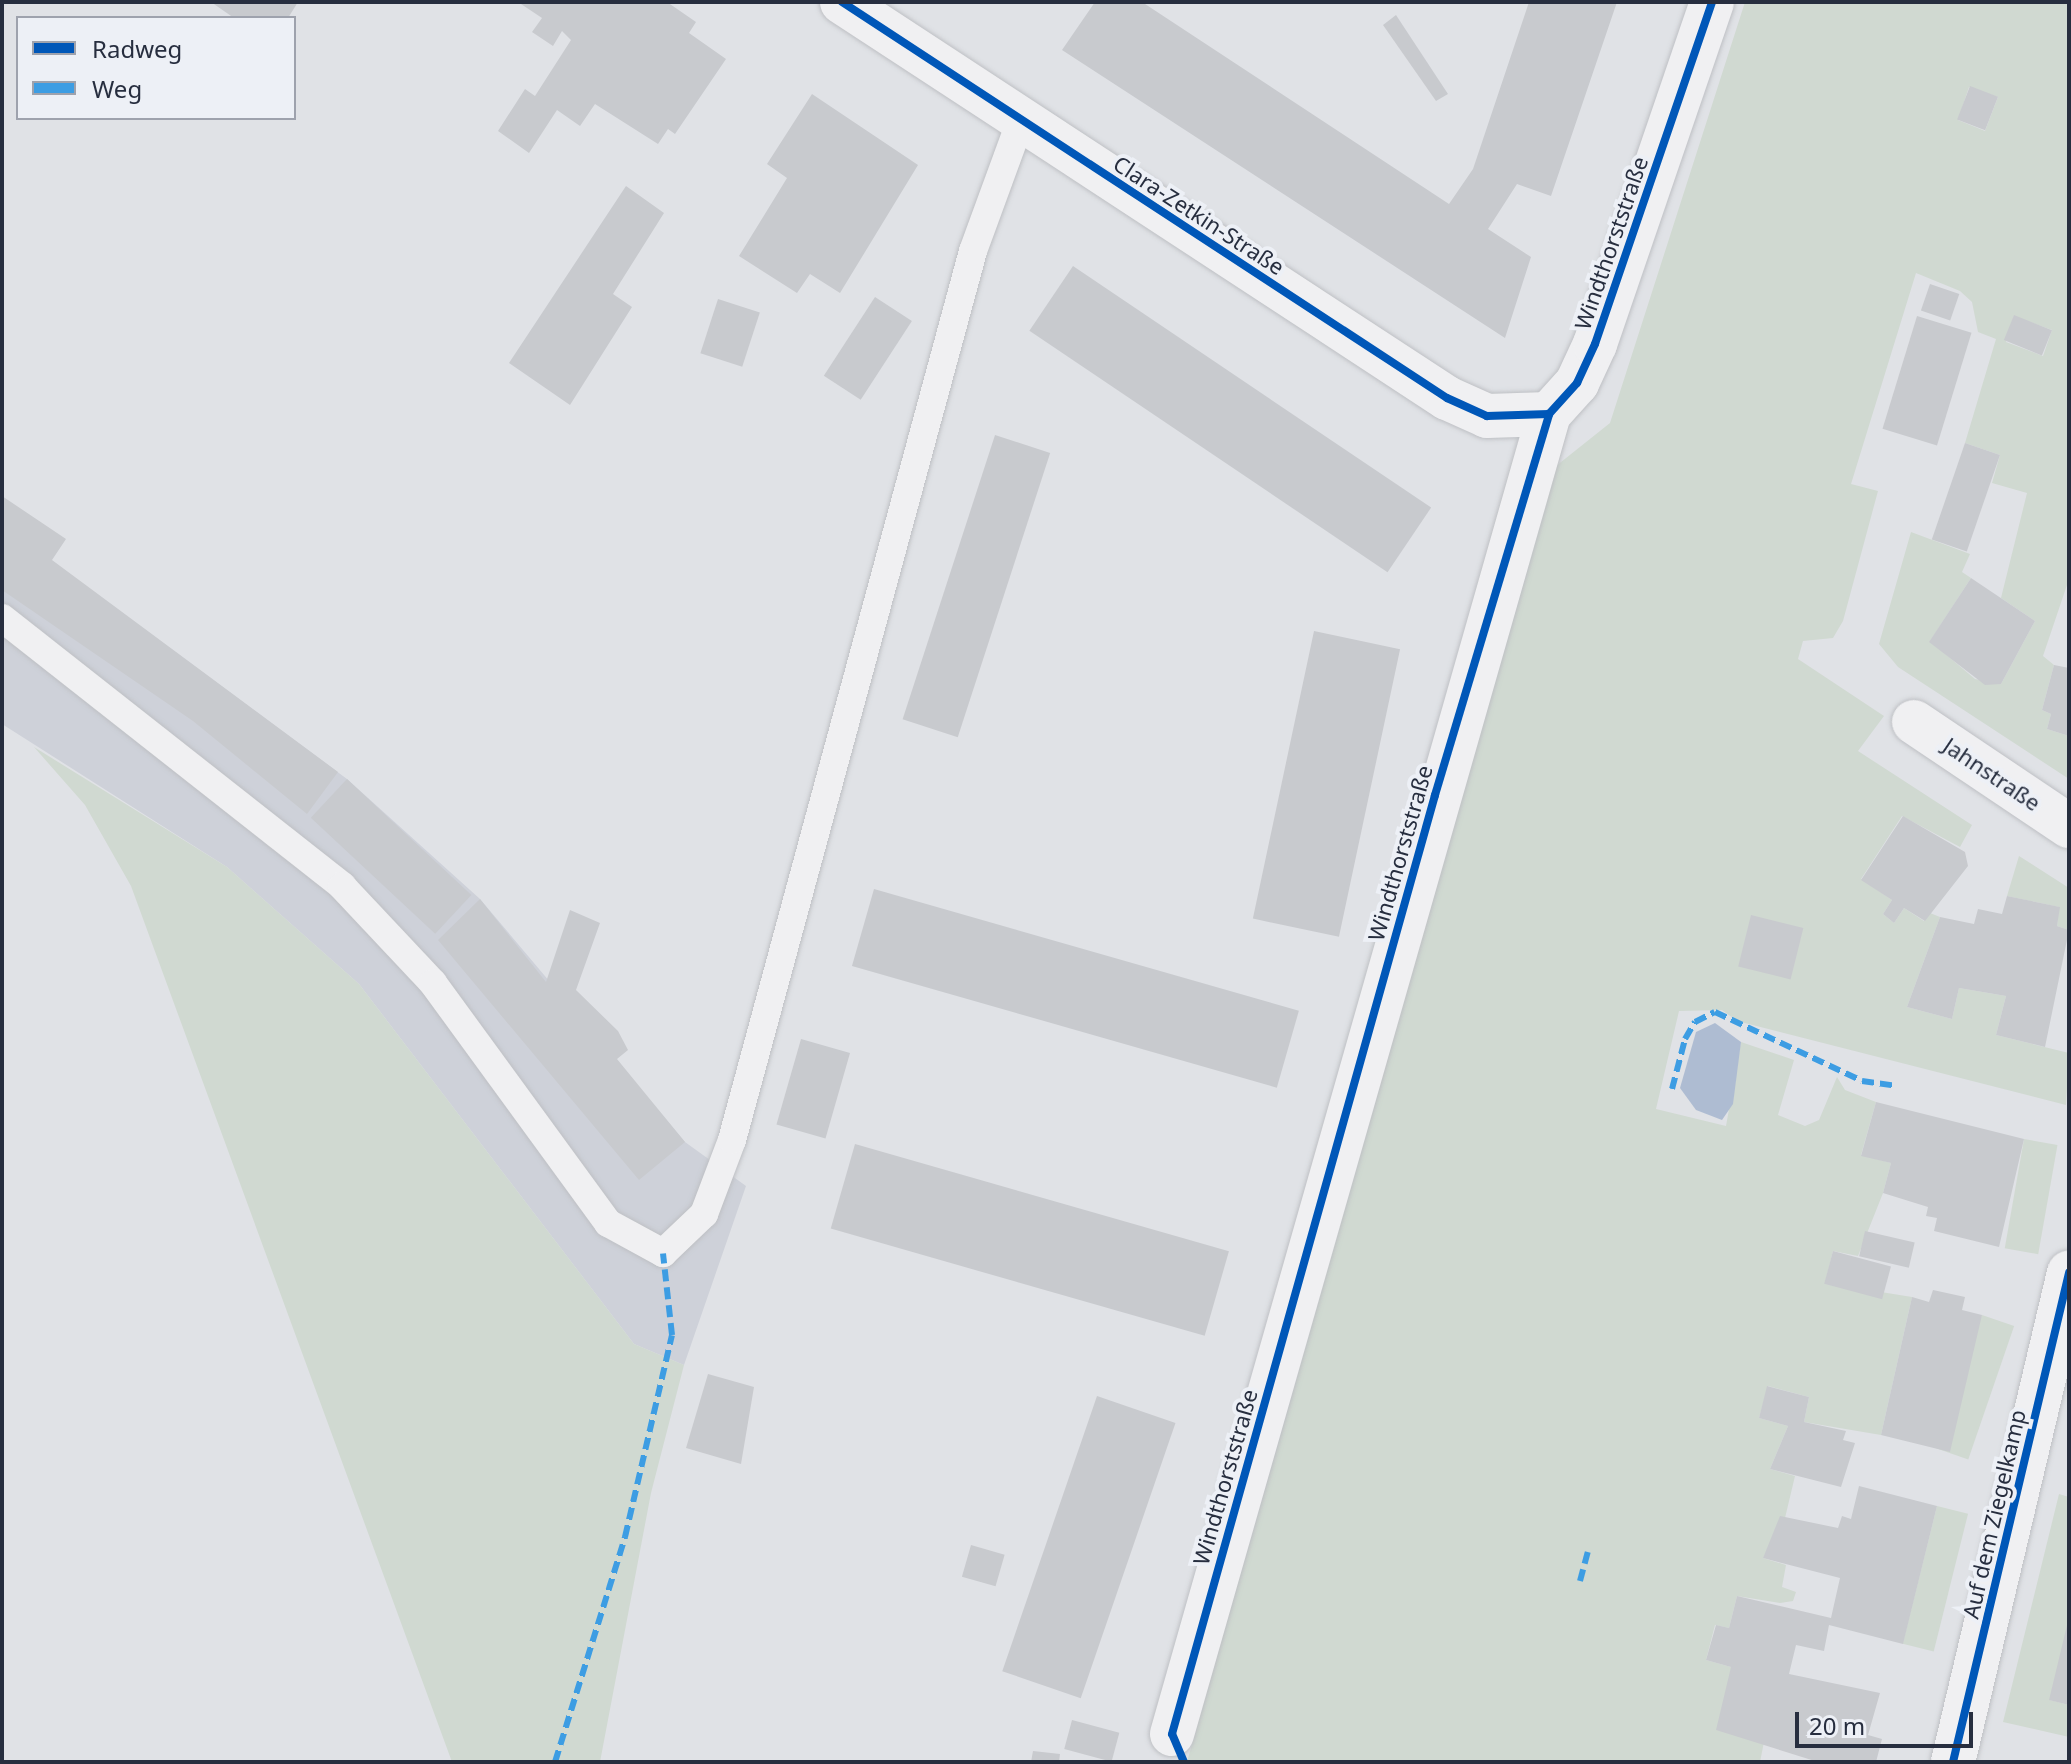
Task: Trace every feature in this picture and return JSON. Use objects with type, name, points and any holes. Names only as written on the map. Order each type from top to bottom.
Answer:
[{"type":"street","name":"Clara-Zetkin-Straße","points":[[842,2],[1447,398],[1487,416],[1549,414]]},
{"type":"street","name":"Windthorststraße","points":[[1172,1734],[1549,414],[1577,383],[1595,344],[1712,2]]},
{"type":"street","name":"Jahnstraße","points":[[1914,722],[2069,826]]},
{"type":"street","name":"Auf dem Ziegelkamp","points":[[1965,1759],[2069,1273]]},
{"type":"lane","points":[[2,618],[342,886],[433,983],[608,1223],[663,1253],[704,1214],[732,1140],[973,251],[1021,120]]},
{"type":"shaded area","points":[[1745,2],[2069,2],[2069,579],[2043,656],[2054,665],[2042,710],[2051,714],[2047,729],[2069,736],[2069,779],[1898,667],[1879,644],[1911,532],[1970,554],[1962,572],[1971,578],[1930,641],[1975,679],[2001,684],[2035,621],[2001,598],[2027,493],[1992,483],[2000,455],[1965,443],[1996,339],[1978,332],[1972,302],[1960,291],[1916,273],[1851,484],[1878,491],[1843,621],[1833,638],[1803,641],[1798,659],[1884,716],[1858,751],[1972,825],[1960,847],[1902,816],[1861,879],[1892,900],[1883,914],[1894,923],[1904,908],[1924,921],[1930,913],[1940,917],[1907,1007],[1952,1019],[1959,988],[2006,996],[1996,1035],[2069,1053],[2066,1105],[1737,1021],[1722,1010],[1679,1011],[1656,1109],[1726,1126],[1741,1042],[1794,1060],[1778,1115],[1805,1126],[1819,1120],[1837,1077],[1845,1090],[1876,1102],[1861,1155],[1891,1163],[1883,1193],[1858,1256],[1833,1251],[1825,1283],[1912,1297],[1881,1435],[1804,1422],[1809,1397],[1768,1386],[1759,1418],[1788,1426],[1770,1469],[1795,1476],[1785,1518],[1763,1558],[1786,1565],[1782,1587],[1796,1592],[1793,1601],[1780,1603],[1737,1596],[1729,1628],[1715,1625],[1706,1660],[1731,1667],[1764,1742],[1760,1762],[1187,1762],[1551,470],[1610,423]],"holes":[[[1969,87],[1998,97],[1985,131],[1958,120]],[[2014,316],[2052,330],[2043,356],[2006,342]]]},
{"type":"shaded area","points":[[2,524],[347,779],[480,899],[685,1142],[746,1186],[684,1365],[634,1344],[359,984],[227,867],[2,724]]},
{"type":"shaded area","points":[[34,747],[227,867],[359,984],[634,1344],[684,1365],[651,1493],[600,1762],[452,1762],[131,886],[85,805]]},
{"type":"shaded area","points":[[2019,856],[2069,888],[2069,930],[2057,926],[2059,907],[2007,896]]},
{"type":"shaded area","points":[[2024,1139],[2057,1145],[2038,1254],[2005,1248]]},
{"type":"shaded area","points":[[1982,1315],[2014,1326],[1968,1459],[1936,1448]]},
{"type":"shaded area","points":[[2059,1494],[2069,1497],[2069,1626],[2050,1700],[2069,1705],[2069,1737],[2003,1722]]},
{"type":"shaded area","points":[[1937,1506],[1968,1514],[1934,1652],[1903,1644]]},
{"type":"water","points":[[1715,1023],[1741,1042],[1733,1104],[1722,1120],[1696,1110],[1680,1088],[1696,1032]]},
{"type":"building","points":[[211,2],[298,2],[289,16],[231,16]]},
{"type":"building","points":[[518,2],[667,2],[696,22],[689,33],[726,59],[675,134],[668,129],[658,144],[595,104],[580,126],[557,110],[529,153],[498,131],[525,89],[535,96],[571,40],[562,31],[553,46],[532,32],[542,18]]},
{"type":"building","points":[[1095,2],[1142,2],[1449,204],[1473,169],[1529,2],[1617,2],[1551,196],[1517,184],[1488,229],[1531,257],[1505,338],[1062,50]]},
{"type":"building","points":[[1396,15],[1448,94],[1436,101],[1383,25]]},
{"type":"building","points":[[1970,86],[1998,97],[1985,130],[1957,120]]},
{"type":"building","points":[[812,94],[918,165],[840,293],[810,274],[797,293],[739,256],[787,178],[767,164]]},
{"type":"building","points":[[626,186],[664,213],[613,294],[632,307],[570,405],[509,363]]},
{"type":"building","points":[[1073,266],[1431,508],[1388,572],[1029,331]]},
{"type":"building","points":[[1930,284],[1959,294],[1950,321],[1921,310]]},
{"type":"building","points":[[875,297],[912,321],[861,400],[824,376]]},
{"type":"building","points":[[718,299],[760,313],[742,367],[700,353]]},
{"type":"building","points":[[2014,315],[2052,330],[2042,355],[2004,340]]},
{"type":"building","points":[[1917,316],[1972,333],[1937,446],[1883,429]]},
{"type":"building","points":[[995,435],[1050,453],[958,737],[903,719]]},
{"type":"building","points":[[1965,443],[2000,455],[1967,551],[1932,539]]},
{"type":"building","points":[[2,496],[66,539],[52,560],[338,772],[307,814],[193,721],[2,590]]},
{"type":"building","points":[[1971,578],[2035,621],[2001,684],[1985,685],[1929,642]]},
{"type":"building","points":[[1314,631],[1400,649],[1339,937],[1253,919]]},
{"type":"building","points":[[2054,665],[2069,668],[2069,736],[2047,729],[2051,714],[2042,710]]},
{"type":"building","points":[[347,779],[471,895],[435,934],[311,818]]},
{"type":"building","points":[[1903,816],[1965,852],[1968,866],[1925,921],[1904,908],[1894,923],[1883,914],[1892,900],[1861,880]]},
{"type":"building","points":[[874,889],[1299,1011],[1277,1088],[852,966]]},
{"type":"building","points":[[2007,896],[2060,907],[2057,926],[2069,930],[2045,1047],[1996,1035],[2006,996],[1959,988],[1952,1019],[1907,1007],[1940,917],[1974,924],[1978,909],[2002,914]]},
{"type":"building","points":[[480,899],[546,982],[570,910],[600,923],[576,990],[618,1031],[628,1050],[617,1059],[685,1142],[639,1180],[438,940]]},
{"type":"building","points":[[1751,915],[1803,928],[1791,979],[1738,966]]},
{"type":"building","points":[[801,1039],[850,1053],[825,1139],[776,1125]]},
{"type":"building","points":[[1876,1102],[2024,1139],[1999,1247],[1934,1231],[1937,1218],[1926,1216],[1928,1207],[1883,1193],[1891,1163],[1861,1156]]},
{"type":"building","points":[[855,1144],[1229,1251],[1205,1336],[831,1229]]},
{"type":"building","points":[[1865,1231],[1915,1242],[1909,1268],[1859,1256]]},
{"type":"building","points":[[1833,1251],[1891,1267],[1882,1299],[1824,1284]]},
{"type":"building","points":[[1933,1290],[1965,1297],[1962,1310],[1982,1315],[1950,1452],[1881,1435],[1912,1297],[1929,1302]]},
{"type":"building","points":[[708,1374],[754,1387],[741,1464],[686,1448]]},
{"type":"building","points":[[1767,1386],[1809,1397],[1804,1422],[1846,1431],[1843,1440],[1855,1443],[1841,1487],[1770,1469],[1788,1426],[1759,1418]]},
{"type":"building","points":[[1097,1396],[1175,1423],[1081,1698],[1002,1671]]},
{"type":"building","points":[[1859,1486],[1937,1506],[1903,1644],[1829,1625],[1824,1651],[1796,1645],[1789,1674],[1880,1693],[1868,1735],[1882,1739],[1876,1762],[1818,1762],[1716,1730],[1731,1667],[1706,1660],[1716,1625],[1729,1628],[1737,1596],[1831,1618],[1840,1578],[1763,1558],[1780,1516],[1838,1528],[1842,1516],[1851,1519]]},
{"type":"building","points":[[971,1545],[1005,1555],[996,1586],[962,1577]]},
{"type":"building","points":[[2069,1621],[2069,1705],[2049,1700]]},
{"type":"building","points":[[1072,1720],[1119,1733],[1112,1762],[1064,1749]]},
{"type":"building","points":[[1033,1751],[1060,1754],[1059,1762],[1031,1762]]},
{"type":"marked path","points":[[1672,1089],[1685,1039],[1695,1022],[1715,1012],[1862,1081],[1897,1086]]},
{"type":"marked path","points":[[555,1762],[625,1537],[672,1335],[663,1253]]},
{"type":"marked path","points":[[1580,1581],[1588,1551]]},
{"type":"cycle path","points":[[842,2],[1447,398],[1487,416],[1549,414]]},
{"type":"cycle path","points":[[1184,1762],[1172,1734],[1435,795],[1549,414],[1577,383],[1595,344],[1712,2]]},
{"type":"cycle path","points":[[1953,1762],[2069,1273]]}]
